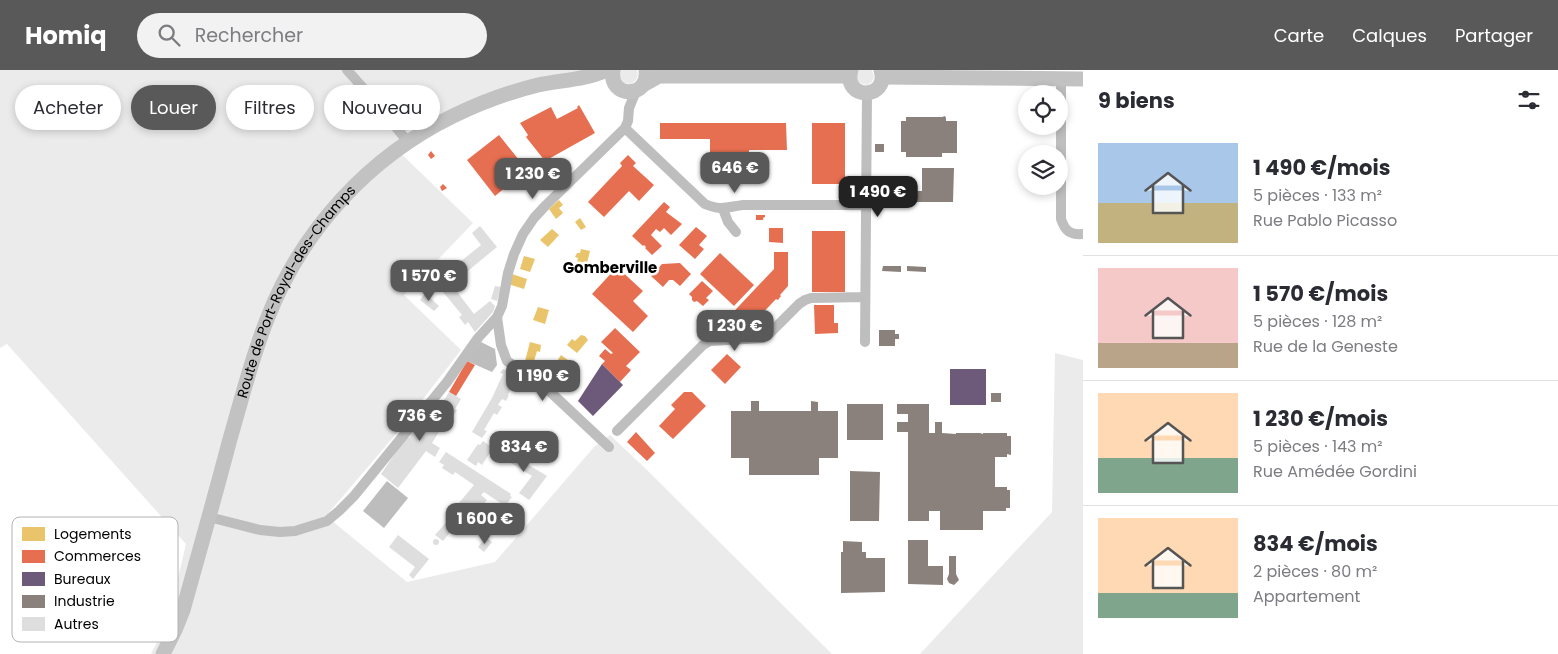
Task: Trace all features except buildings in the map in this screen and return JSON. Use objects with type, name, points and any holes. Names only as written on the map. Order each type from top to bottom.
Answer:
[{"type":"main road","name":"Route de Port-Royal-des-Champs","points":[[178,621],[250,367],[279,291],[308,241],[338,203],[370,172],[408,142],[454,115],[501,96],[538,85],[590,77],[632,78],[850,73]]},
{"type":"main road","points":[[850,73],[850,80],[854,88],[866,93],[880,87],[882,74],[1083,79]]},
{"type":"main road","name":"Route de Port-Royal-des-Champs","points":[[163,654],[169,642]]},
{"type":"street","points":[[347,70],[408,142]]},
{"type":"street","points":[[209,517],[260,530],[295,531],[327,521],[354,496],[447,382],[473,345],[497,317],[502,306],[508,273],[523,234],[546,205],[625,128],[628,121],[632,78]]},
{"type":"street","points":[[1061,79],[1061,219],[1067,232],[1083,234]]},
{"type":"street","points":[[864,342],[866,93]]},
{"type":"street","points":[[625,128],[705,204],[714,208],[723,209],[743,205],[866,205]]},
{"type":"street","points":[[723,209],[728,222],[736,232]]},
{"type":"street","points":[[617,431],[702,344],[710,341],[762,338],[768,335],[804,300],[811,298],[865,297]]},
{"type":"street","points":[[497,317],[507,361],[545,387],[608,447]]},
{"type":"street","points":[[484,332],[502,345]]},
{"type":"shaded area","points":[[0,70],[595,70],[524,84],[440,124],[440,85],[324,85],[324,130],[427,130],[393,146],[473,223],[404,295],[461,350],[396,434],[326,516],[407,582],[495,562],[594,447],[610,435],[832,654],[151,654],[157,642],[178,642],[178,578],[186,544],[178,535],[178,517],[162,517],[7,344],[0,348]]},
{"type":"shaded area","points":[[620,70],[637,70],[637,78],[631,84],[625,83],[620,80]]},
{"type":"shaded area","points":[[859,70],[872,70],[874,77],[872,82],[867,85],[859,83],[856,75]]},
{"type":"shaded area","points":[[481,342],[495,349],[497,365],[492,372],[467,361]]},
{"type":"shaded area","points":[[1055,353],[1083,360],[1083,654],[920,654],[1052,512]]},
{"type":"shaded area","points":[[387,481],[408,498],[384,528],[363,511]]},
{"type":"district","name":"Gomberville","points":[[610,267]]}]
